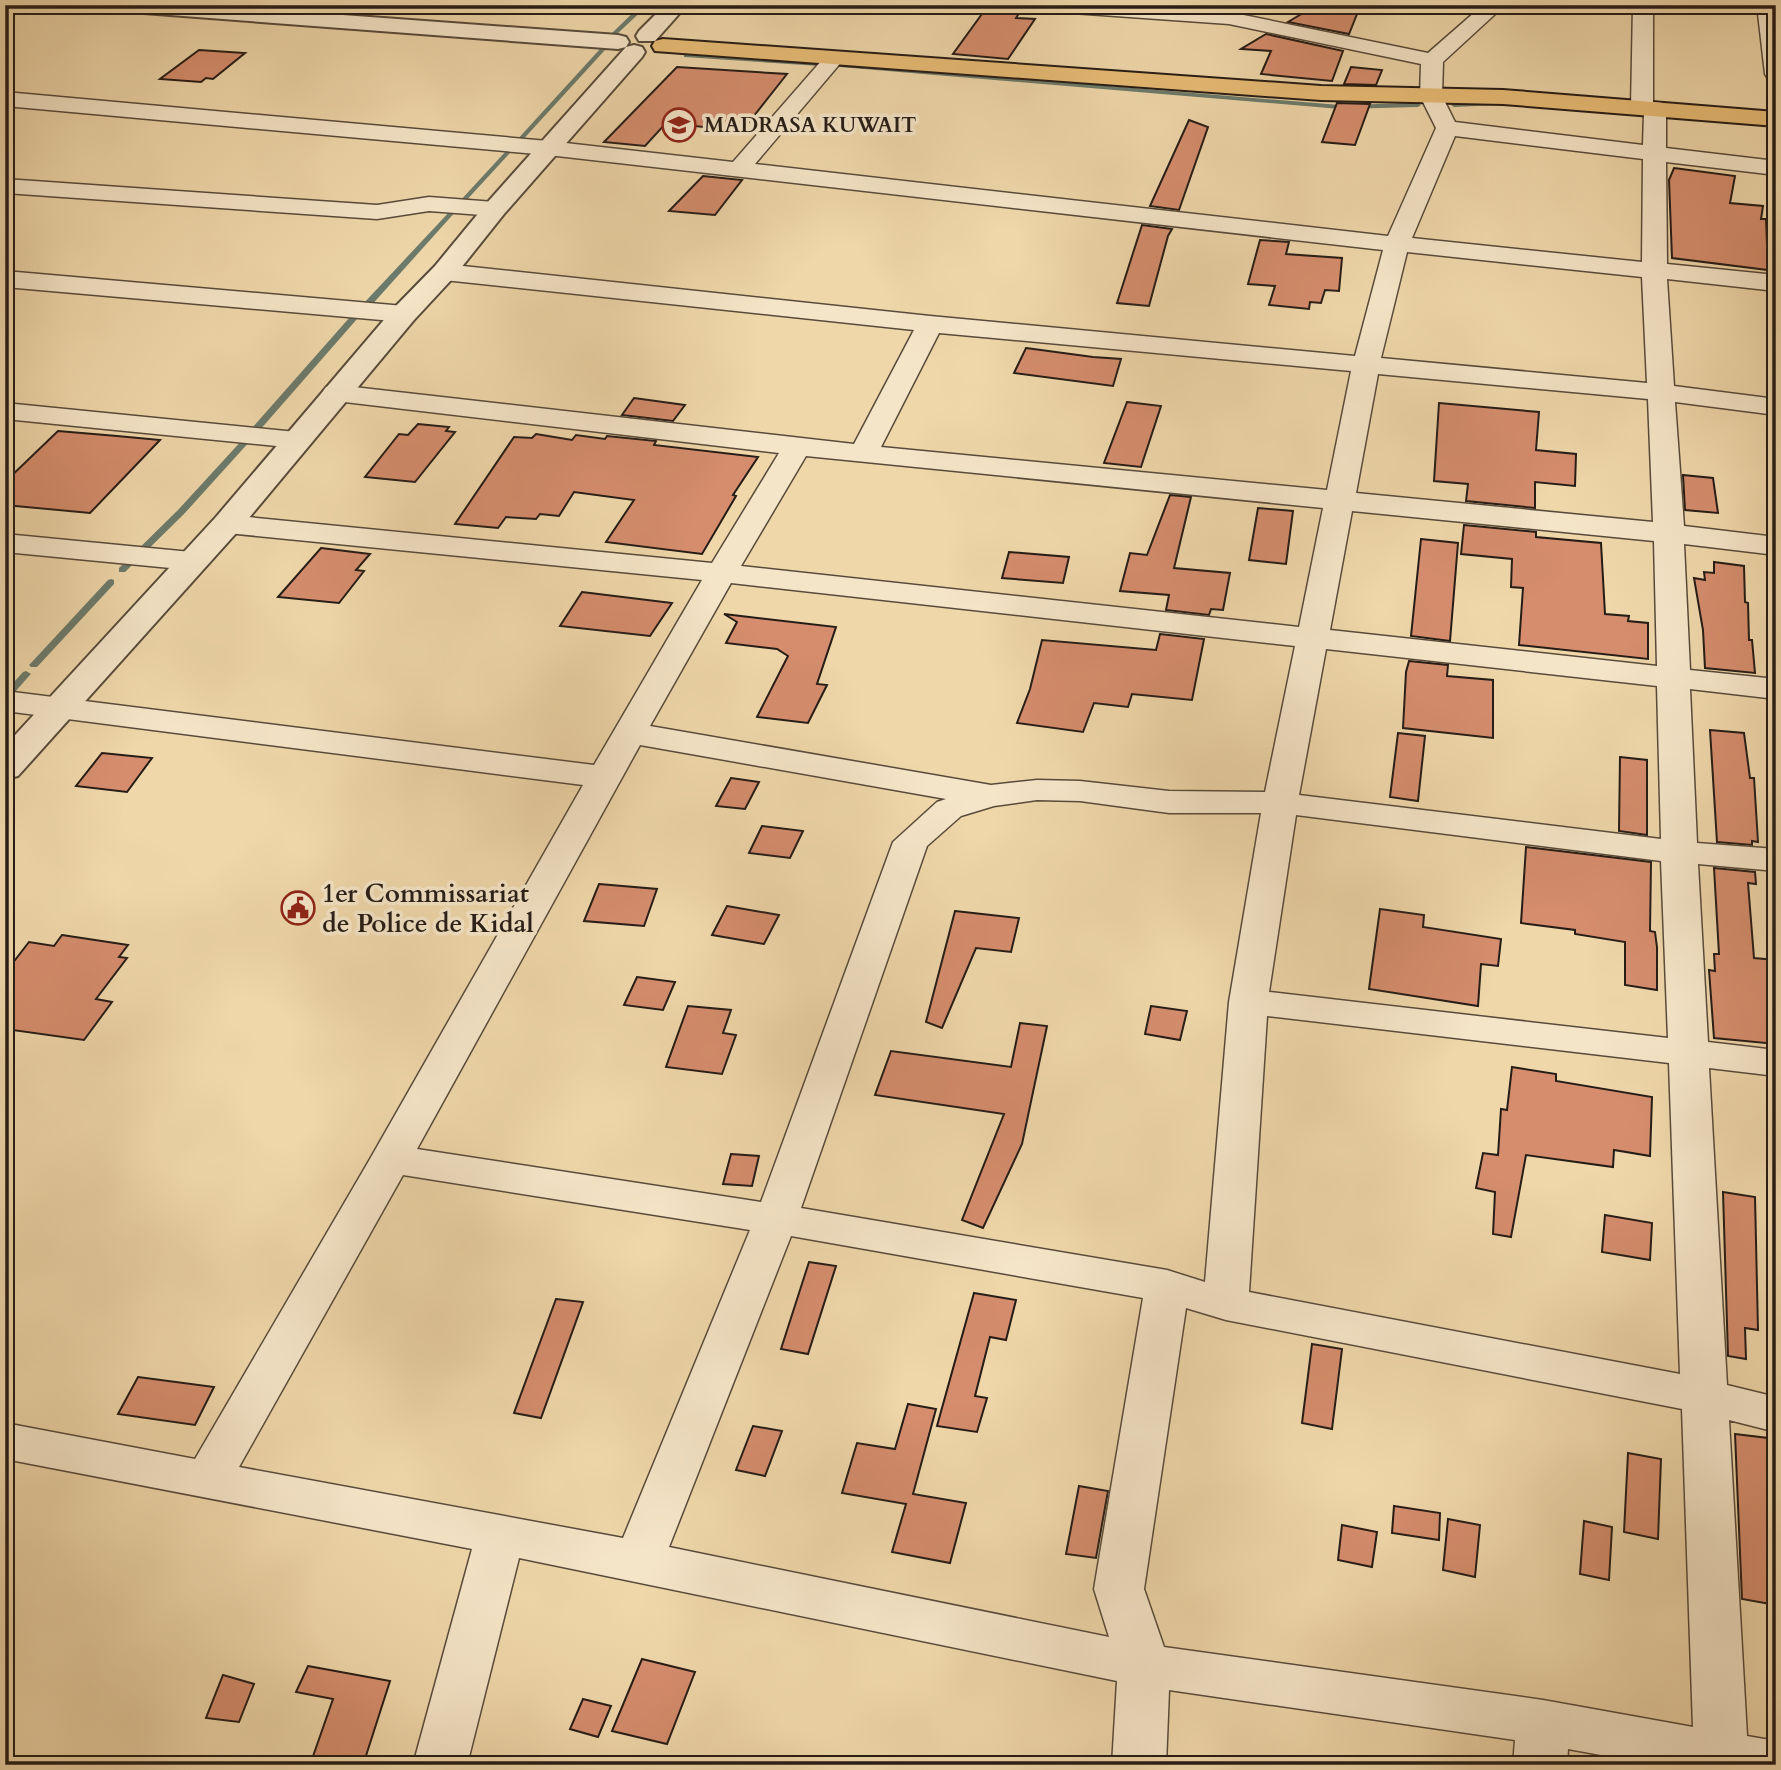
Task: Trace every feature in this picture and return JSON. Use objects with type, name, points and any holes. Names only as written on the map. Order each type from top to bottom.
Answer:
[{"type":"main road","points":[[640,44],[1321,93],[1503,97],[1649,108],[1775,123]]},
{"type":"street","points":[[117,5],[223,9],[640,44]]},
{"type":"street","points":[[5,768],[227,524],[495,209],[677,5]]},
{"type":"street","points":[[1044,5],[1229,18]]},
{"type":"street","points":[[1189,5],[1229,18],[1432,60]]},
{"type":"street","points":[[1226,1304],[1248,1002],[1280,803],[1366,366],[1397,244],[1447,128],[1431,96],[1432,60],[1495,5]]},
{"type":"street","points":[[1643,5],[1649,108],[1656,153],[1654,270],[1670,533],[1679,852],[1721,1754]]},
{"type":"street","points":[[1767,5],[1776,74]]},
{"type":"street","points":[[739,169],[836,56]]},
{"type":"street","points":[[5,99],[548,148],[1397,244],[1776,283]]},
{"type":"street","points":[[1447,128],[1776,168]]},
{"type":"street","points":[[5,186],[377,212],[429,204],[495,209]]},
{"type":"street","points":[[444,272],[930,324],[1660,392],[1776,407]]},
{"type":"street","points":[[5,279],[404,314]]},
{"type":"street","points":[[863,454],[930,324]]},
{"type":"street","points":[[336,394],[797,447],[1670,533],[1776,547]]},
{"type":"street","points":[[5,411],[296,440]]},
{"type":"street","points":[[208,1478],[721,573],[797,447]]},
{"type":"street","points":[[227,524],[721,573],[1776,689]]},
{"type":"street","points":[[5,543],[191,561]]},
{"type":"street","points":[[5,701],[605,778]]},
{"type":"street","points":[[631,733],[991,796]]},
{"type":"street","points":[[639,1561],[776,1219],[911,842],[949,809],[991,796],[1037,790],[1080,791],[1169,802],[1280,803],[1679,852],[1776,860]]},
{"type":"street","points":[[1248,1002],[1776,1063]]},
{"type":"street","points":[[391,1159],[776,1219],[1167,1286],[1226,1304],[1703,1396],[1776,1415]]},
{"type":"street","points":[[1139,1765],[1144,1665],[1119,1589],[1167,1286]]},
{"type":"street","points":[[5,1441],[639,1561],[1541,1743],[1721,1754],[1776,1764]]},
{"type":"street","points":[[440,1765],[501,1534]]},
{"type":"building","points":[[1315,6],[1357,14],[1349,34],[1288,22]]},
{"type":"building","points":[[987,7],[1021,10],[1016,18],[1035,19],[1008,59],[953,54]]},
{"type":"building","points":[[1266,34],[1343,51],[1332,81],[1261,74],[1271,51],[1241,49]]},
{"type":"building","points":[[199,50],[245,53],[213,79],[206,78],[201,82],[160,79]]},
{"type":"building","points":[[677,67],[787,74],[742,131],[666,123],[645,146],[604,142]]},
{"type":"building","points":[[1351,67],[1382,70],[1376,85],[1344,84]]},
{"type":"building","points":[[1337,103],[1370,104],[1355,145],[1322,142]]},
{"type":"building","points":[[1189,120],[1208,127],[1179,210],[1150,206]]},
{"type":"building","points":[[1674,168],[1735,176],[1730,203],[1763,206],[1761,219],[1766,219],[1768,270],[1672,258],[1669,180]]},
{"type":"building","points":[[703,176],[742,180],[715,215],[669,211]]},
{"type":"building","points":[[1142,225],[1172,229],[1149,306],[1117,303]]},
{"type":"building","points":[[1260,240],[1289,242],[1286,254],[1342,258],[1339,291],[1325,290],[1321,303],[1310,302],[1309,309],[1269,305],[1275,286],[1248,284]]},
{"type":"building","points":[[1026,348],[1121,359],[1113,386],[1014,373]]},
{"type":"building","points":[[634,398],[685,405],[673,421],[622,415]]},
{"type":"building","points":[[1127,402],[1161,406],[1141,467],[1104,463]]},
{"type":"building","points":[[1439,403],[1539,412],[1536,450],[1576,454],[1575,486],[1535,482],[1535,508],[1466,501],[1468,484],[1434,481]]},
{"type":"building","points":[[418,424],[449,427],[446,431],[455,432],[415,482],[365,477],[399,434],[408,435]]},
{"type":"building","points":[[58,431],[160,440],[90,513],[5,505],[5,482]]},
{"type":"building","points":[[536,434],[572,440],[576,435],[656,441],[654,445],[758,457],[733,495],[736,496],[702,554],[606,542],[634,500],[574,492],[559,516],[540,514],[536,519],[506,517],[498,528],[455,524],[514,437],[532,438]]},
{"type":"building","points":[[1683,475],[1713,478],[1718,513],[1685,510]]},
{"type":"building","points":[[1170,495],[1191,497],[1174,568],[1230,573],[1223,610],[1211,609],[1209,615],[1166,610],[1169,595],[1120,591],[1130,553],[1147,555]]},
{"type":"building","points":[[1258,508],[1293,511],[1286,564],[1249,560]]},
{"type":"building","points":[[1464,525],[1536,532],[1536,537],[1601,543],[1605,614],[1629,616],[1628,621],[1648,623],[1648,659],[1519,645],[1523,588],[1511,587],[1512,559],[1461,554]]},
{"type":"building","points":[[1421,539],[1458,543],[1450,641],[1411,636]]},
{"type":"building","points":[[321,548],[370,554],[356,570],[364,571],[339,603],[278,597]]},
{"type":"building","points":[[1009,552],[1069,557],[1063,583],[1002,578]]},
{"type":"building","points":[[1714,562],[1744,566],[1745,602],[1748,603],[1749,640],[1752,640],[1755,673],[1705,668],[1703,630],[1694,578],[1705,580],[1704,572],[1714,573]]},
{"type":"building","points":[[582,592],[672,603],[650,636],[560,626]]},
{"type":"building","points":[[724,614],[836,627],[817,684],[827,685],[808,723],[757,717],[788,656],[777,649],[726,643],[737,622]]},
{"type":"building","points":[[1160,634],[1204,639],[1192,700],[1132,694],[1128,707],[1094,703],[1083,732],[1017,723],[1030,689],[1042,640],[1156,650]]},
{"type":"building","points":[[1409,661],[1448,665],[1447,676],[1493,680],[1493,738],[1403,728]]},
{"type":"building","points":[[1710,730],[1744,733],[1750,778],[1754,778],[1758,842],[1752,841],[1752,845],[1717,842]]},
{"type":"building","points":[[1398,733],[1425,736],[1418,801],[1390,797]]},
{"type":"building","points":[[102,753],[152,758],[127,792],[76,786]]},
{"type":"building","points":[[1620,757],[1647,760],[1647,835],[1619,831]]},
{"type":"building","points":[[731,778],[759,782],[745,809],[716,806]]},
{"type":"building","points":[[762,826],[803,831],[790,858],[749,853]]},
{"type":"building","points":[[1526,847],[1651,862],[1650,931],[1655,932],[1657,947],[1657,990],[1625,985],[1625,942],[1575,934],[1575,930],[1521,923]]},
{"type":"building","points":[[1714,868],[1755,872],[1756,884],[1748,883],[1754,958],[1776,960],[1776,1044],[1714,1038],[1709,970],[1715,971],[1714,954],[1719,954]]},
{"type":"building","points":[[599,884],[657,889],[644,926],[584,921]]},
{"type":"building","points":[[727,906],[779,915],[764,944],[712,935]]},
{"type":"building","points":[[1380,909],[1424,915],[1423,927],[1501,939],[1498,966],[1481,964],[1478,1006],[1369,989]]},
{"type":"building","points":[[955,911],[1019,918],[1011,952],[976,948],[942,1028],[926,1022]]},
{"type":"building","points":[[62,935],[128,945],[119,957],[127,958],[96,999],[112,1002],[84,1040],[5,1029],[5,973],[29,942],[54,946]]},
{"type":"building","points":[[637,977],[675,982],[663,1010],[624,1005]]},
{"type":"building","points":[[688,1006],[731,1010],[723,1033],[736,1035],[722,1074],[666,1067]]},
{"type":"building","points":[[1151,1006],[1187,1011],[1180,1040],[1145,1034]]},
{"type":"building","points":[[1020,1023],[1047,1026],[1022,1144],[983,1228],[962,1220],[1004,1114],[875,1095],[891,1051],[1011,1067]]},
{"type":"building","points":[[1512,1067],[1556,1074],[1556,1081],[1652,1097],[1650,1156],[1614,1150],[1613,1167],[1526,1155],[1511,1237],[1493,1234],[1495,1192],[1476,1188],[1483,1153],[1498,1155],[1501,1109],[1507,1110]]},
{"type":"building","points":[[731,1154],[759,1156],[752,1186],[723,1184]]},
{"type":"building","points":[[1723,1192],[1755,1197],[1758,1330],[1745,1328],[1746,1359],[1728,1356]]},
{"type":"building","points":[[1605,1215],[1652,1223],[1650,1260],[1602,1252]]},
{"type":"building","points":[[809,1262],[836,1266],[808,1354],[781,1349]]},
{"type":"building","points":[[974,1293],[1016,1300],[1006,1340],[990,1337],[975,1396],[987,1398],[977,1432],[937,1426]]},
{"type":"building","points":[[556,1299],[583,1302],[541,1418],[514,1413]]},
{"type":"building","points":[[1312,1344],[1342,1349],[1332,1429],[1302,1423]]},
{"type":"building","points":[[138,1377],[214,1387],[195,1425],[118,1414]]},
{"type":"building","points":[[908,1404],[936,1409],[913,1494],[966,1503],[950,1563],[892,1552],[906,1504],[842,1493],[857,1443],[895,1449]]},
{"type":"building","points":[[753,1426],[782,1431],[765,1476],[736,1470]]},
{"type":"building","points":[[1735,1434],[1768,1438],[1776,1487],[1776,1605],[1742,1599]]},
{"type":"building","points":[[1628,1453],[1661,1459],[1658,1539],[1624,1532]]},
{"type":"building","points":[[1079,1486],[1108,1491],[1096,1558],[1066,1554]]},
{"type":"building","points":[[1394,1506],[1440,1513],[1439,1540],[1392,1533]]},
{"type":"building","points":[[1448,1519],[1480,1525],[1475,1577],[1443,1570]]},
{"type":"building","points":[[1584,1521],[1612,1527],[1609,1580],[1580,1574]]},
{"type":"building","points":[[1342,1525],[1377,1532],[1372,1567],[1338,1560]]},
{"type":"building","points":[[642,1659],[695,1672],[667,1744],[612,1731]]},
{"type":"building","points":[[308,1666],[390,1681],[363,1765],[310,1765],[333,1699],[296,1692]]},
{"type":"building","points":[[223,1675],[254,1684],[239,1722],[206,1718]]},
{"type":"building","points":[[583,1699],[611,1706],[598,1737],[570,1729]]},
{"type":"waterway","points":[[614,34],[645,5]]},
{"type":"waterway","points":[[517,143],[602,50]]},
{"type":"waterway","points":[[686,56],[820,64]]},
{"type":"waterway","points":[[842,66],[1340,107],[1418,105]]},
{"type":"waterway","points":[[1454,105],[1495,104]]},
{"type":"waterway","points":[[461,203],[508,152]]},
{"type":"waterway","points":[[366,306],[454,210]]},
{"type":"waterway","points":[[256,429],[353,319]]},
{"type":"waterway","points":[[122,570],[181,512],[247,440]]},
{"type":"waterway","points":[[34,665],[111,582]]},
{"type":"waterway","points":[[5,698],[26,674]]},
{"type":"place","name":"MADRASA KUWAIT","points":[[679,125]]},
{"type":"place","name":"1er Commissariat de Police de Kidal","points":[[298,908]]}]
